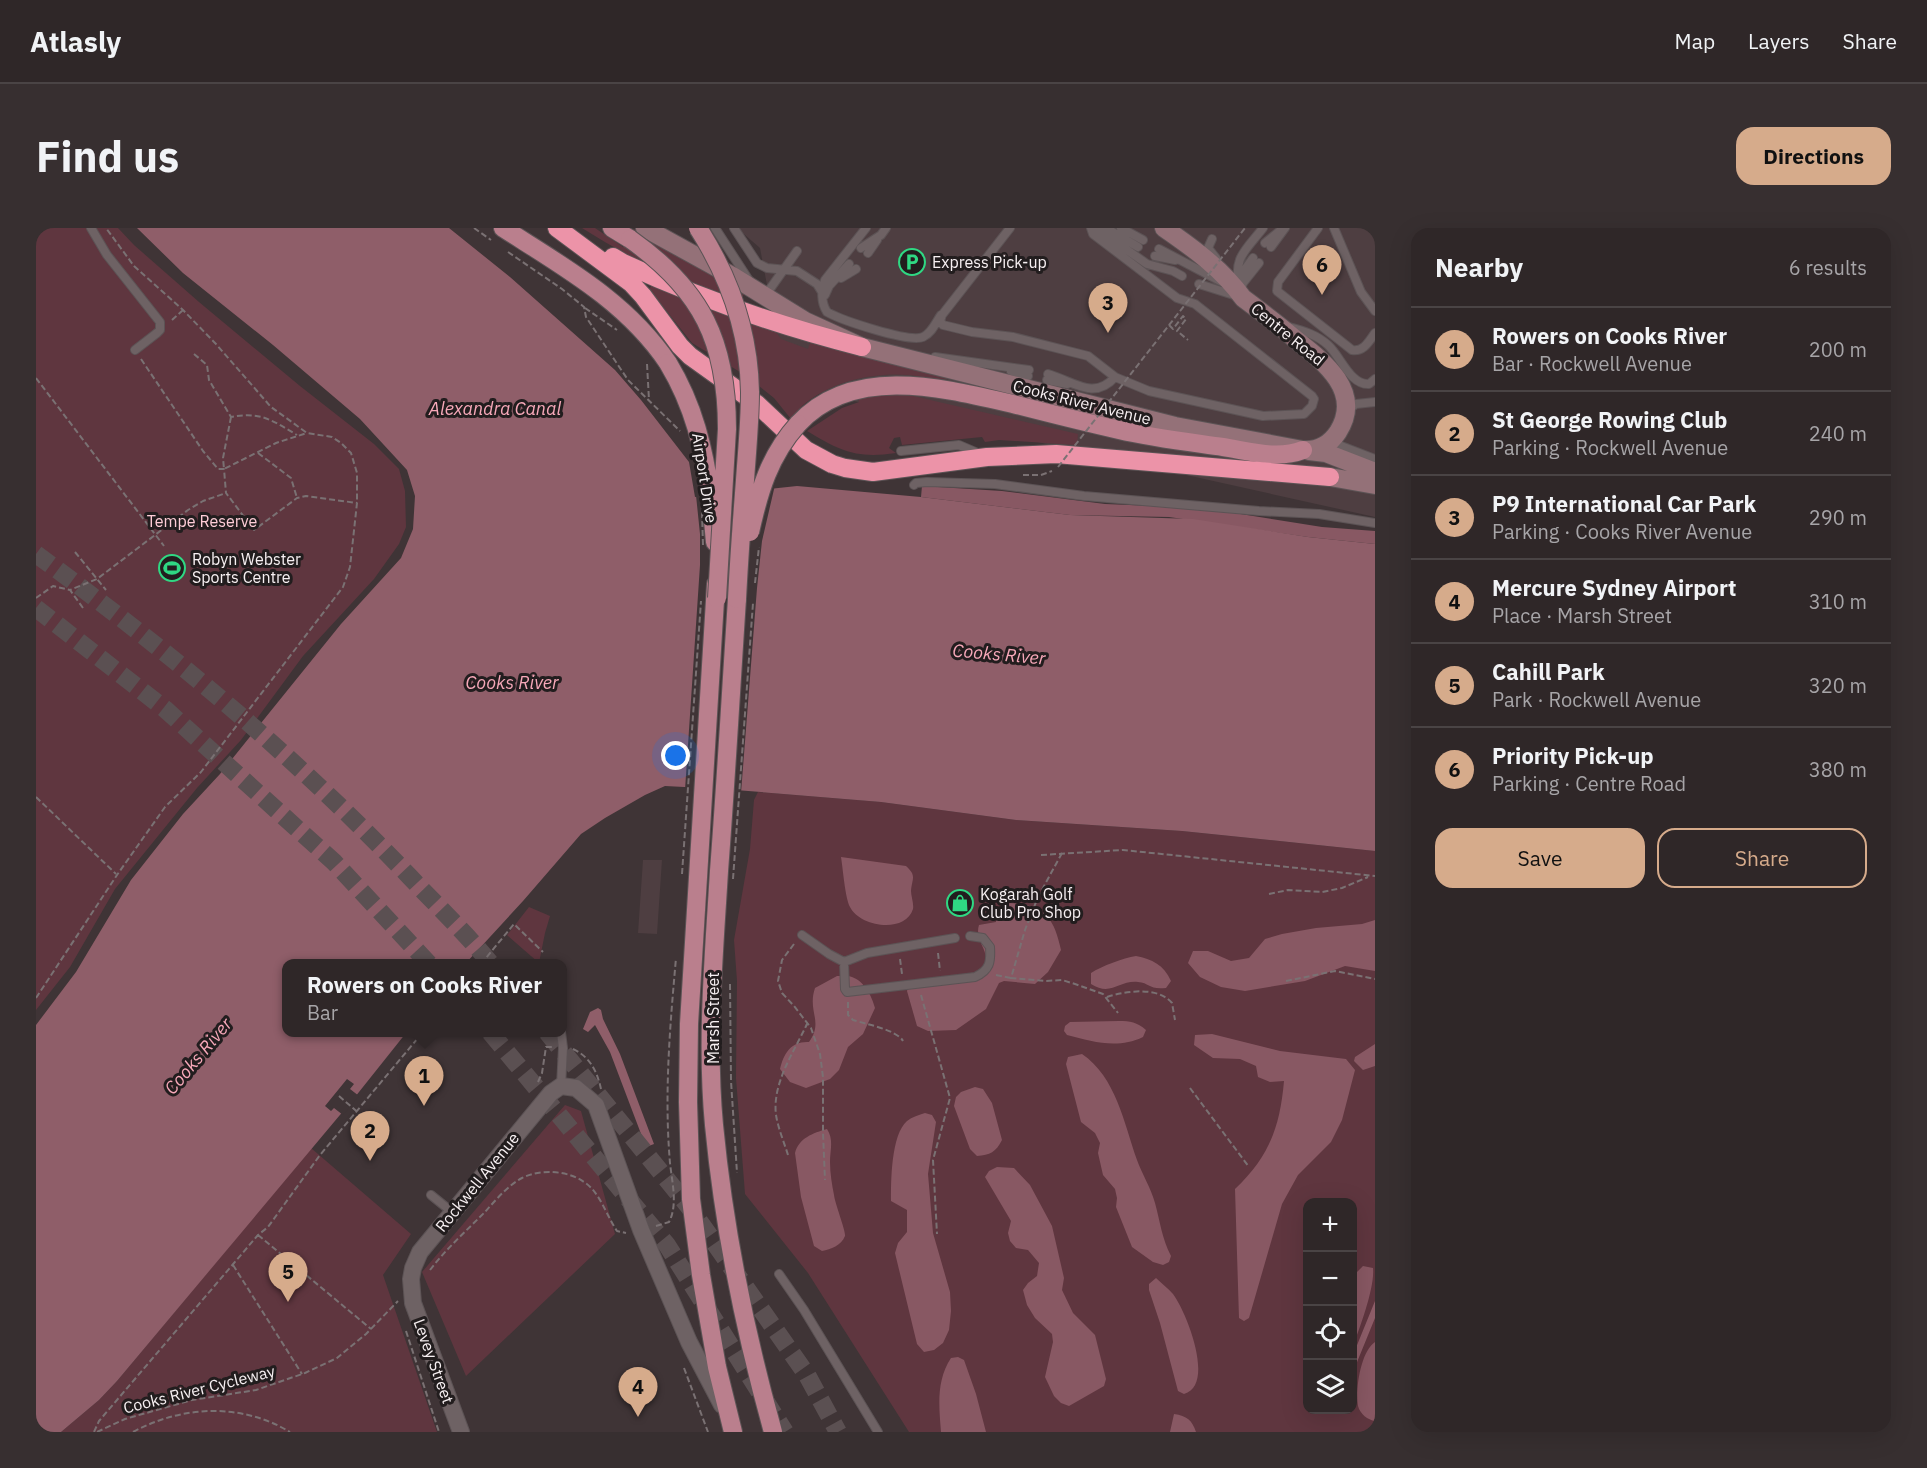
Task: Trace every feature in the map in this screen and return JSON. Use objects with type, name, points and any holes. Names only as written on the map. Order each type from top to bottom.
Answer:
[{"type":"highway","points":[[557,228],[631,283],[690,356],[757,404],[794,441],[818,458],[845,468],[873,472],[987,457],[1056,454],[1330,477]]},
{"type":"highway","points":[[568,228],[623,263],[681,289],[805,333],[862,347]]},
{"type":"main road","points":[[612,228],[638,234],[687,290],[708,326],[722,365],[727,405],[727,429],[709,596]]},
{"type":"main road","name":"Airport Drive","points":[[698,228],[719,264],[732,295],[744,336],[749,369],[746,598]]},
{"type":"main road","name":"Airport Drive","points":[[498,235],[618,305],[647,333],[668,363],[687,398],[704,451],[714,537],[709,596]]},
{"type":"main road","points":[[746,598],[750,532],[761,486],[777,452],[798,424],[813,411],[858,390],[885,386],[936,387],[1121,431],[1184,442],[1277,455],[1306,451]]},
{"type":"main road","points":[[1027,408],[1121,440],[1292,467],[1330,477]]},
{"type":"main road","name":"Marsh Street","points":[[709,596],[691,871],[688,1114],[691,1199],[708,1317],[731,1425]]},
{"type":"main road","name":"Marsh Street","points":[[746,598],[726,875],[712,1007],[714,1124],[732,1251],[750,1342],[773,1432]]},
{"type":"street","name":"Centre Road","points":[[1164,228],[1216,267],[1277,324],[1323,361],[1336,377],[1345,396],[1345,415]]},
{"type":"street","name":"Cooks River Avenue","points":[[638,234],[760,293],[812,325],[862,347],[1175,426],[1326,453],[1375,472]]},
{"type":"street","points":[[1306,451],[1323,446],[1333,439],[1345,415]]},
{"type":"street","points":[[1330,477],[1375,485]]},
{"type":"street","name":"Marsh Street","points":[[561,1086],[576,1088],[596,1105],[641,1230],[689,1342],[731,1425]]},
{"type":"street","name":"Rockwell Avenue","points":[[403,1290],[411,1279],[416,1259],[452,1212],[551,1093],[561,1086]]},
{"type":"street","name":"Levey Street","points":[[403,1290],[413,1303],[461,1432]]},
{"type":"lane","points":[[92,228],[107,255],[160,322],[158,333],[135,350]]},
{"type":"lane","points":[[715,228],[760,293],[784,269],[797,251]]},
{"type":"lane","points":[[734,228],[756,263],[766,268],[802,273],[817,284],[823,296]]},
{"type":"lane","points":[[866,230],[825,280],[823,296],[825,308],[827,312],[862,325],[888,333],[918,338],[928,334],[1010,228]]},
{"type":"lane","points":[[942,315],[940,321],[946,327],[972,333],[1012,337],[1088,356],[1115,377],[1149,390],[1263,416],[1304,414],[1308,411],[1314,403],[1312,396],[1195,304],[1177,298],[1093,234],[1094,228],[1146,264],[1182,276]]},
{"type":"lane","points":[[1106,228],[1140,243],[1121,228]]},
{"type":"lane","points":[[1268,245],[1285,228]]},
{"type":"lane","points":[[1318,228],[1278,282],[1277,291],[1352,350],[1361,350],[1371,342],[1375,333]]},
{"type":"lane","points":[[1334,228],[1361,292],[1375,311]]},
{"type":"lane","points":[[1240,290],[1237,275],[1238,264],[1242,255],[1262,230]]},
{"type":"lane","points":[[864,251],[883,231]]},
{"type":"lane","points":[[1212,239],[1208,246],[1209,250],[1240,290]]},
{"type":"lane","points":[[1157,252],[1240,290]]},
{"type":"lane","points":[[1240,290],[1256,260]]},
{"type":"lane","points":[[823,296],[853,266]]},
{"type":"lane","points":[[1199,284],[1240,290]]},
{"type":"lane","points":[[1277,324],[1310,332],[1318,337],[1361,384],[1375,388]]},
{"type":"lane","points":[[892,353],[944,358],[1029,373]]},
{"type":"lane","points":[[1047,377],[1090,389],[1101,388],[1115,377]]},
{"type":"lane","points":[[1361,384],[1369,384],[1375,379]]},
{"type":"lane","points":[[1345,415],[1352,406],[1375,402]]},
{"type":"lane","points":[[1333,439],[1341,446],[1375,459]]},
{"type":"lane","points":[[901,452],[958,445],[987,457]]},
{"type":"lane","points":[[914,485],[927,482],[995,483],[1084,496],[1319,514],[1375,523]]},
{"type":"lane","points":[[802,935],[844,962],[867,953],[955,938]]},
{"type":"lane","points":[[844,962],[845,989],[848,992],[975,977],[985,972],[990,947],[983,938],[970,936]]},
{"type":"lane","points":[[561,1086],[562,1037]]},
{"type":"lane","points":[[431,1195],[452,1212]]},
{"type":"lane","points":[[779,1275],[804,1310],[878,1432]]},
{"type":"path","points":[[106,228],[134,266],[183,310],[271,407],[307,433]]},
{"type":"path","points":[[474,228],[498,235]]},
{"type":"path","points":[[1058,467],[1245,228]]},
{"type":"path","points":[[503,248],[584,307],[586,317],[628,380],[649,400],[647,360]]},
{"type":"path","points":[[1169,325],[1173,328],[1183,316],[1186,319],[1177,331],[1188,340]]},
{"type":"path","points":[[36,998],[117,874],[165,807],[201,772],[343,587],[350,567],[357,503],[357,473],[351,453],[332,437],[307,433],[257,452],[224,469],[218,469],[203,451],[135,350]]},
{"type":"path","points":[[194,354],[207,364],[209,380],[231,417],[223,458],[226,493],[254,530],[297,498],[306,496],[357,503]]},
{"type":"path","points":[[36,378],[164,546]]},
{"type":"path","points":[[231,417],[252,414],[262,416],[297,435]]},
{"type":"path","points":[[257,452],[291,477],[297,498]]},
{"type":"path","points":[[36,598],[53,586],[70,590],[97,579],[196,505],[226,493]]},
{"type":"path","points":[[701,503],[703,546]]},
{"type":"path","points":[[755,585],[760,538]]},
{"type":"path","points":[[75,552],[106,590]]},
{"type":"path","points":[[70,590],[83,608]]},
{"type":"path","points":[[691,871],[709,596]]},
{"type":"path","points":[[726,875],[746,598]]},
{"type":"path","points":[[36,792],[37,798],[117,874]]},
{"type":"path","points":[[1041,855],[1123,850],[1375,876]]},
{"type":"path","points":[[1011,978],[1024,930],[1038,897],[1062,854]]},
{"type":"path","points":[[1269,894],[1288,890],[1322,892],[1342,888],[1370,876]]},
{"type":"path","points":[[484,959],[514,924],[543,952]]},
{"type":"path","points":[[802,935],[782,960],[778,981],[782,993],[807,1024],[820,1054],[823,1077],[825,1180]]},
{"type":"path","points":[[937,941],[941,981]]},
{"type":"path","points":[[899,948],[903,986]]},
{"type":"path","points":[[1286,981],[1335,971],[1375,979]]},
{"type":"path","points":[[985,972],[1011,978],[1062,980],[1107,998],[1118,1013]]},
{"type":"path","points":[[728,976],[730,1081],[737,1177]]},
{"type":"path","points":[[918,984],[950,1098],[933,1160],[937,1233]]},
{"type":"path","points":[[848,992],[848,1015],[854,1020],[893,1033],[903,1041]]},
{"type":"path","points":[[1107,998],[1122,992],[1162,995],[1172,1003],[1174,1020]]},
{"type":"path","points":[[788,1155],[776,1115],[776,1097],[780,1080],[807,1024]]},
{"type":"path","points":[[96,1432],[99,1421],[258,1235],[268,1227],[320,1155],[419,1037]]},
{"type":"path","points":[[537,1085],[542,1073],[546,1047],[573,1049],[585,1056],[596,1072],[601,1092]]},
{"type":"path","points":[[1190,1088],[1250,1167]]},
{"type":"path","points":[[339,1096],[361,1115],[352,1128]]},
{"type":"path","name":"Cooks River Cycleway","points":[[96,1432],[136,1416],[192,1400],[256,1390],[302,1374],[337,1358],[371,1329],[397,1303],[403,1290],[503,1193],[521,1179],[542,1171],[564,1174],[584,1181],[598,1196],[617,1231],[632,1234]]},
{"type":"path","points":[[650,1227],[669,1222],[674,1211]]},
{"type":"path","points":[[258,1235],[371,1329]]},
{"type":"path","points":[[233,1265],[302,1374]]},
{"type":"path","points":[[399,1310],[397,1303],[403,1290]]},
{"type":"path","points":[[404,1327],[439,1432]]},
{"type":"path","points":[[133,1432],[182,1414],[204,1410],[246,1414],[268,1420],[291,1432]]},
{"type":"shaded area","points":[[737,228],[1375,228],[1375,517],[786,386],[760,248]]},
{"type":"shaded area","points":[[922,486],[1002,491],[1105,504],[1203,508],[1322,527],[1375,531],[1375,544],[1169,517],[1070,515],[921,497]]},
{"type":"shaded area","points":[[841,857],[906,866],[912,872],[913,877],[911,891],[913,909],[908,917],[892,925],[882,925],[872,923],[855,914],[847,897]]},
{"type":"shaded area","points":[[643,860],[662,860],[657,934],[638,933]]},
{"type":"shaded area","points":[[1008,903],[1030,906],[1045,914],[1051,921],[1061,950],[1048,972],[1035,984],[1004,981],[999,983],[986,1009],[956,1030],[928,1031],[917,1026],[907,991],[910,981],[978,972],[986,960],[979,938],[979,925],[996,922],[995,909]]},
{"type":"shaded area","points":[[1375,920],[1375,971],[1345,966],[1305,981],[1245,991],[1221,987],[1200,977],[1188,963],[1193,951],[1208,951],[1231,961],[1249,958],[1265,939],[1316,928],[1362,924]]},
{"type":"shaded area","points":[[1136,956],[1152,961],[1165,971],[1171,981],[1166,988],[1156,988],[1138,982],[1125,983],[1110,989],[1098,988],[1091,984],[1091,973]]},
{"type":"shaded area","points":[[837,976],[850,976],[864,985],[875,1008],[863,1034],[848,1047],[839,1070],[830,1079],[806,1088],[790,1082],[780,1069],[789,1049],[797,1044],[809,1042],[813,1035],[815,988]]},
{"type":"shaded area","points":[[1127,1021],[1146,1030],[1143,1037],[1124,1043],[1105,1043],[1067,1035],[1064,1031],[1065,1026],[1070,1022]]},
{"type":"shaded area","points":[[1212,1034],[1280,1051],[1346,1059],[1355,1070],[1342,1120],[1331,1142],[1298,1175],[1282,1204],[1249,1318],[1244,1321],[1239,1318],[1235,1189],[1256,1165],[1271,1140],[1276,1127],[1284,1081],[1270,1082],[1258,1077],[1256,1066],[1240,1059],[1213,1058],[1194,1045],[1195,1035]]},
{"type":"shaded area","points":[[1375,1044],[1375,1066],[1363,1070],[1354,1061],[1355,1057]]},
{"type":"shaded area","points":[[1082,1054],[1103,1075],[1123,1116],[1137,1160],[1153,1197],[1163,1237],[1171,1256],[1169,1262],[1163,1265],[1153,1262],[1132,1247],[1116,1207],[1115,1189],[1103,1175],[1098,1153],[1100,1143],[1095,1133],[1081,1122],[1066,1064],[1068,1057]]},
{"type":"shaded area","points":[[975,1087],[983,1089],[992,1103],[1002,1140],[992,1152],[977,1156],[970,1149],[954,1106],[956,1097],[961,1092]]},
{"type":"shaded area","points":[[925,1113],[932,1115],[936,1122],[928,1174],[933,1233],[950,1292],[951,1311],[949,1330],[943,1343],[934,1350],[924,1352],[917,1344],[895,1253],[898,1243],[907,1232],[907,1210],[891,1201],[891,1192],[893,1159],[898,1137],[907,1121]]},
{"type":"shaded area","points":[[827,1129],[831,1141],[830,1166],[835,1199],[845,1236],[838,1245],[822,1251],[814,1246],[801,1197],[795,1153],[803,1140]]},
{"type":"shaded area","points":[[997,1167],[1014,1168],[1030,1185],[1052,1226],[1064,1278],[1062,1290],[1073,1313],[1095,1335],[1106,1379],[1104,1386],[1069,1406],[1061,1403],[1054,1396],[1045,1377],[1053,1342],[1052,1334],[1035,1318],[1027,1305],[1023,1290],[1037,1276],[1039,1263],[1028,1250],[1016,1248],[1010,1241],[1008,1233],[1011,1221],[985,1177],[989,1171]]},
{"type":"shaded area","points":[[1363,1266],[1373,1268],[1372,1286],[1357,1334],[1357,1306],[1357,1272]]},
{"type":"shaded area","points":[[1156,1278],[1179,1303],[1195,1347],[1198,1377],[1193,1388],[1184,1394],[1178,1391],[1149,1290],[1149,1284]]},
{"type":"shaded area","points":[[1375,1342],[1375,1421],[1362,1414],[1357,1399],[1358,1381],[1370,1347]]},
{"type":"shaded area","points":[[958,1357],[964,1360],[986,1432],[941,1432],[939,1403],[943,1376],[951,1358]]},
{"type":"shaded area","points":[[1174,1414],[1188,1419],[1196,1432],[1170,1432]]},
{"type":"green space","name":"Tempe Reserve","points":[[36,228],[118,228],[199,302],[374,444],[399,469],[405,491],[406,527],[399,544],[374,579],[303,656],[241,740],[197,788],[115,889],[70,967],[36,1010]]},
{"type":"green space","points":[[582,228],[595,228],[623,247],[634,229],[746,290],[740,302],[699,288],[639,261]]},
{"type":"green space","points":[[654,283],[773,328],[781,339],[808,349],[811,340],[952,378],[936,379],[897,374],[856,379],[818,394],[791,419],[774,398],[745,375],[692,343],[649,289]]},
{"type":"green space","points":[[900,393],[1078,434],[1077,445],[999,440],[985,442],[982,437],[902,445],[900,437],[894,438],[889,448],[896,453],[870,455],[849,452],[807,431],[842,408],[859,402],[858,397]]},
{"type":"green space","points":[[758,792],[881,802],[1016,820],[1182,831],[1375,851],[1375,1432],[909,1432],[808,1273],[745,1194],[736,1078],[737,981],[734,940],[750,849],[754,800]]},
{"type":"green space","points":[[529,907],[550,916],[540,959],[534,959],[507,935]]},
{"type":"green space","points":[[565,1105],[581,1111],[615,1234],[466,1376],[422,1272]]},
{"type":"green space","points":[[311,1148],[411,1234],[383,1275],[437,1432],[61,1432],[99,1400],[117,1381]]},
{"type":"water","name":"Cooks River","points":[[137,228],[449,228],[510,277],[615,370],[689,462],[695,497],[797,486],[921,497],[1070,515],[1193,519],[1308,537],[1375,544],[1375,851],[1182,831],[1016,820],[881,802],[665,786],[645,795],[581,834],[470,959],[282,959],[282,1037],[403,1037],[117,1381],[99,1400],[61,1432],[36,1432],[36,1025],[76,972],[131,880],[341,624],[401,558],[413,529],[415,496],[407,470],[360,419],[183,273]]},
{"type":"water","points":[[598,1008],[601,1010],[620,1054],[654,1144],[646,1147],[610,1052],[595,1025],[588,1032],[583,1029],[590,1012]]},
{"type":"water","points":[[1375,1301],[1375,1318],[1357,1362],[1357,1345]]},
{"type":"pier","points":[[694,476],[697,493],[775,485],[762,541],[741,793],[685,790],[700,565],[700,534]]},
{"type":"pier","points":[[347,1079],[354,1084],[350,1089],[359,1096],[343,1115],[334,1108],[331,1111],[325,1106]]},
{"type":"tunnel","points":[[36,554],[135,629],[277,748],[367,833],[462,930],[487,959]]},
{"type":"tunnel","points":[[36,608],[165,709],[334,862],[424,959]]},
{"type":"tunnel","points":[[494,1037],[667,1245],[785,1432]]},
{"type":"tunnel","points":[[551,1037],[690,1208],[807,1375],[838,1432]]},
{"type":"place","name":"Express Pick-up","points":[[912,262]]},
{"type":"place","name":"Priority Pick-up","points":[[1322,295]]},
{"type":"place","name":"P9 International Car Park","points":[[1108,333]]},
{"type":"place","name":"Robyn Webster Sports Centre","points":[[172,568]]},
{"type":"place","name":"Kogarah Golf Club Pro Shop","points":[[960,903]]},
{"type":"place","name":"Rowers on Cooks River","points":[[424,1106]]},
{"type":"place","name":"St George Rowing Club","points":[[370,1161]]},
{"type":"place","name":"Cahill Park","points":[[288,1302]]},
{"type":"place","name":"Mercure Sydney Airport","points":[[638,1417]]},
{"type":"water label","name":"Alexandra Canal","points":[[495,408]]}]
